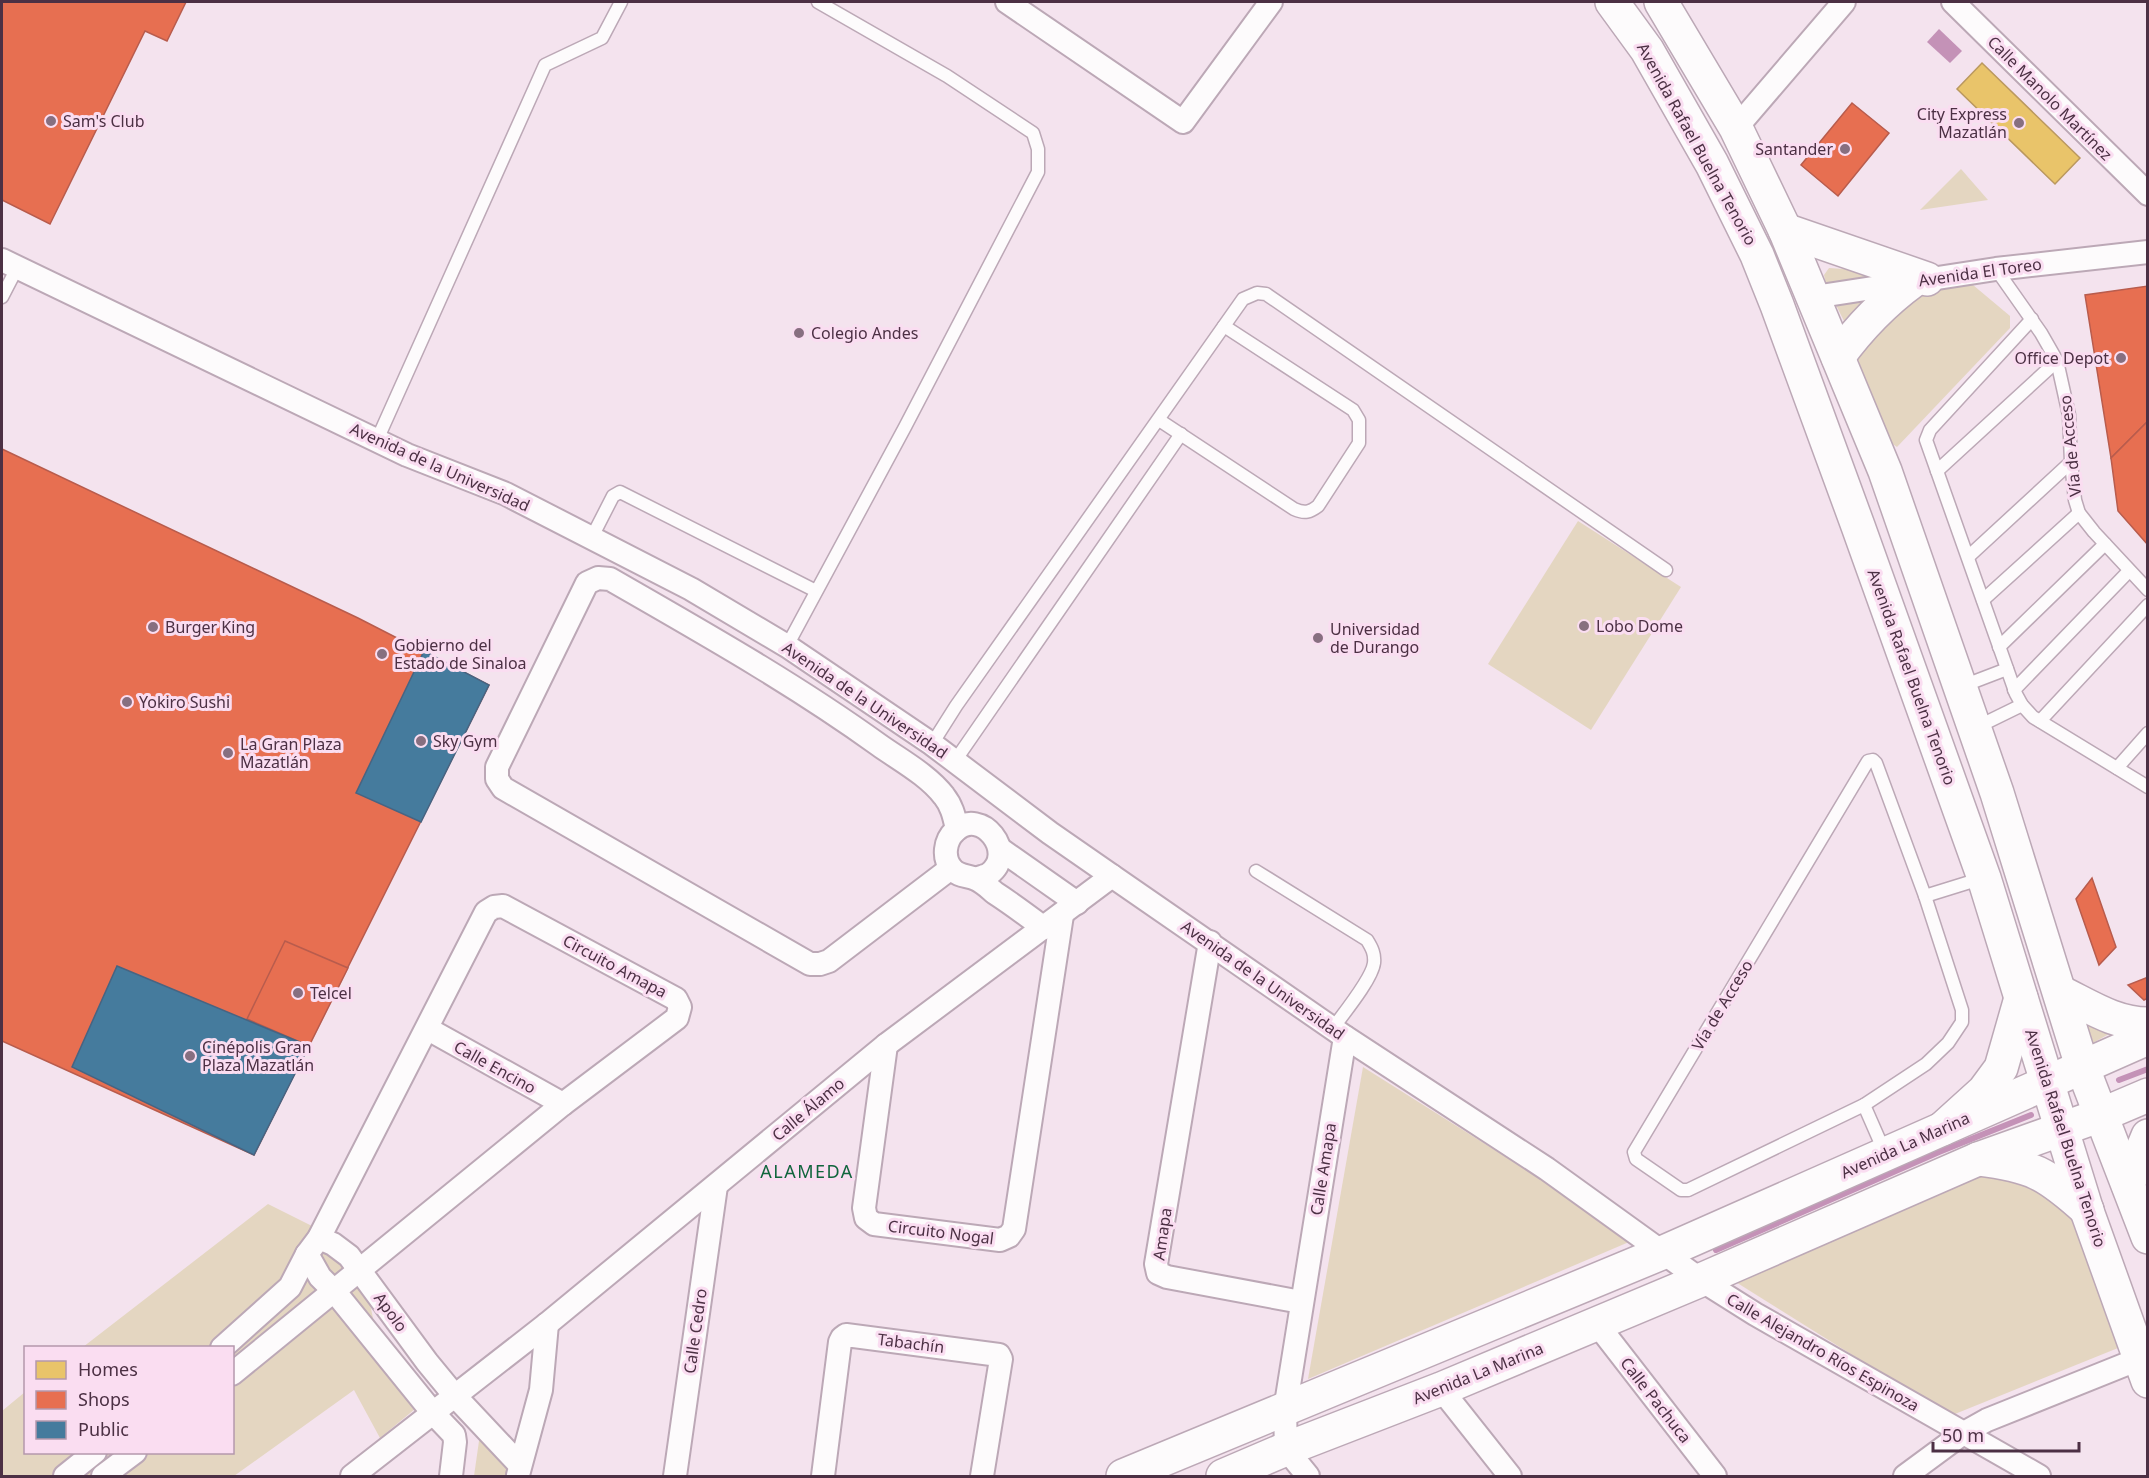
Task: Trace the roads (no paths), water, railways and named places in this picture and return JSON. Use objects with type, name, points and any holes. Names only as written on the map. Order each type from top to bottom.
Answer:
[{"type":"main road","name":"Avenida Rafael Buelna Tenorio","points":[[1612,2],[1647,50],[1712,164],[1757,255],[1777,305],[1984,878],[2041,1056],[2046,1082],[2087,1211],[2144,1370]]},
{"type":"main road","points":[[1661,2],[1736,128],[1785,230],[1885,471],[2001,804],[2082,1066],[2148,1237]]},
{"type":"main road","points":[[1785,230],[1920,280]]},
{"type":"main road","points":[[1838,357],[1857,332],[1891,297],[1920,280]]},
{"type":"main road","points":[[1777,305],[1814,297]]},
{"type":"main road","points":[[2060,992],[2118,1020],[2148,1024]]},
{"type":"main road","points":[[1942,1129],[1984,1091],[2001,1068],[2021,998]]},
{"type":"main road","name":"Avenida La Marina","points":[[1123,1476],[1664,1252],[2148,1038]]},
{"type":"main road","name":"Avenida La Marina","points":[[1223,1476],[1597,1324],[1978,1159],[2101,1115],[2148,1095]]},
{"type":"main road","points":[[2128,1184],[2147,1140]]},
{"type":"main road","points":[[1978,1159],[2026,1167],[2061,1187],[2087,1211]]},
{"type":"street","points":[[1007,2],[1183,122],[1271,2]]},
{"type":"street","points":[[1736,128],[1844,2]]},
{"type":"street","name":"Calle Manolo Martínez","points":[[1953,2],[2148,194]]},
{"type":"street","name":"Avenida El Toreo","points":[[1814,297],[1996,269],[2148,252]]},
{"type":"street","name":"Avenida de la Universidad","points":[[9,264],[407,455],[506,494],[691,589],[787,646],[932,744],[1112,876],[1339,1033],[1547,1169],[1664,1252]]},
{"type":"street","points":[[951,868],[829,961],[810,964],[503,788],[496,779],[497,767],[587,583],[598,578],[610,579],[758,664],[832,711],[927,780],[942,794],[952,808],[957,829]]},
{"type":"street","points":[[970,824],[984,826],[995,835],[1000,849],[1061,915],[976,879],[962,877],[951,868],[946,854],[948,840],[957,829],[970,824]]},
{"type":"street","points":[[976,879],[989,874],[998,863],[1000,849]]},
{"type":"street","name":"Calle Álamo","points":[[433,1413],[547,1324],[886,1045],[1112,876]]},
{"type":"street","name":"Circuito Amapa","points":[[223,1346],[290,1287],[428,1029],[486,912],[503,906],[676,999],[680,1006],[677,1018],[563,1104],[360,1272],[234,1372]]},
{"type":"street","name":"Circuito Nogal","points":[[886,1045],[864,1208],[866,1218],[874,1224],[1000,1240],[1009,1236],[1014,1229],[1061,915]]},
{"type":"street","name":"Amapa","points":[[1210,942],[1156,1264],[1158,1273],[1167,1277],[1301,1302]]},
{"type":"street","name":"Calle Encino","points":[[428,1029],[563,1104]]},
{"type":"street","name":"Calle Amapa","points":[[1301,1302],[1339,1033]]},
{"type":"street","name":"Calle Cedro","points":[[675,1476],[716,1186]]},
{"type":"street","name":"Apolo","points":[[451,1476],[454,1435],[320,1277],[313,1246],[333,1244],[349,1256],[427,1362],[518,1470]]},
{"type":"street","points":[[1664,1252],[1701,1280]]},
{"type":"street","name":"Calle Alejandro Ríos Espinoza","points":[[1701,1280],[1755,1314],[2039,1476]]},
{"type":"street","points":[[1301,1302],[1285,1410],[1286,1449],[1308,1476]]},
{"type":"street","points":[[518,1470],[541,1390],[547,1324]]},
{"type":"street","name":"Calle Pachuca","points":[[1597,1324],[1715,1476]]},
{"type":"street","name":"Tabachín","points":[[823,1476],[840,1342],[846,1335],[999,1355],[982,1476]]},
{"type":"street","points":[[1905,1476],[1962,1434],[1987,1420],[2144,1370]]},
{"type":"street","points":[[1441,1389],[1510,1476]]},
{"type":"street","points":[[352,1476],[433,1413]]},
{"type":"street","points":[[65,1476],[92,1454]]},
{"type":"street","points":[[103,1476],[132,1454]]},
{"type":"lane","points":[[376,440],[544,65],[602,38],[621,2]]},
{"type":"lane","points":[[787,646],[1038,172],[1038,149],[1032,132],[947,76],[818,2]]},
{"type":"lane","points":[[2,297],[9,264]]},
{"type":"lane","name":"Vía de Acceso","points":[[1996,269],[2032,319],[2057,361],[2069,415],[2071,462],[2075,500],[2079,513],[2128,571],[2148,590]]},
{"type":"lane","points":[[932,744],[956,706],[1243,299],[1257,293],[1266,294],[1666,570]]},
{"type":"lane","points":[[2032,319],[1930,430],[1926,441],[2014,690],[2022,705],[2033,717],[2148,786]]},
{"type":"lane","points":[[1159,420],[1302,513],[1310,512],[1318,506],[1359,443],[1359,420],[1353,410],[1224,326]]},
{"type":"lane","points":[[1937,471],[2057,361]]},
{"type":"lane","points":[[955,761],[1181,434]]},
{"type":"lane","points":[[1968,557],[2071,462]]},
{"type":"lane","points":[[591,539],[613,496],[620,492],[816,591]]},
{"type":"lane","points":[[1983,600],[2079,513]]},
{"type":"lane","points":[[1999,647],[2105,544]]},
{"type":"lane","points":[[2014,690],[2128,571]]},
{"type":"lane","points":[[2040,721],[2148,605]]},
{"type":"lane","points":[[1960,687],[2007,669]]},
{"type":"lane","points":[[1974,728],[2022,705]]},
{"type":"lane","points":[[2117,768],[2148,733]]},
{"type":"lane","name":"Vía de Acceso","points":[[1873,760],[1925,896],[1962,1011],[1962,1022],[1948,1043],[1926,1064],[1864,1105],[1688,1190],[1681,1190],[1634,1155],[1868,761],[1873,760]]},
{"type":"lane","points":[[1256,871],[1367,940],[1373,951],[1374,963],[1370,974],[1339,1033]]},
{"type":"lane","points":[[1925,896],[1984,878]]},
{"type":"lane","points":[[1864,1105],[1886,1154]]},
{"type":"waterway","points":[[2119,1080],[2148,1069]]},
{"type":"waterway","points":[[1716,1250],[1939,1152],[2031,1115]]},
{"type":"place","name":"Sam's Club","points":[[51,121]]},
{"type":"place","name":"City Express Mazatlán","points":[[2019,123]]},
{"type":"place","name":"Santander","points":[[1845,149]]},
{"type":"place","name":"Colegio Andes","points":[[799,333]]},
{"type":"place","name":"Office Depot","points":[[2121,358]]},
{"type":"place","name":"Lobo Dome","points":[[1584,626]]},
{"type":"place","name":"Burger King","points":[[153,627]]},
{"type":"place","name":"Universidad de Durango","points":[[1318,638]]},
{"type":"place","name":"Gobierno del Estado de Sinaloa","points":[[382,654]]},
{"type":"place","name":"Yokiro Sushi","points":[[127,702]]},
{"type":"place","name":"Sky Gym","points":[[421,741]]},
{"type":"place","name":"La Gran Plaza Mazatlán","points":[[228,753]]},
{"type":"place","name":"Telcel","points":[[298,993]]},
{"type":"place","name":"Cinépolis Gran Plaza Mazatlán","points":[[190,1056]]},
{"type":"district","name":"ALAMEDA","points":[[807,1171]]}]
